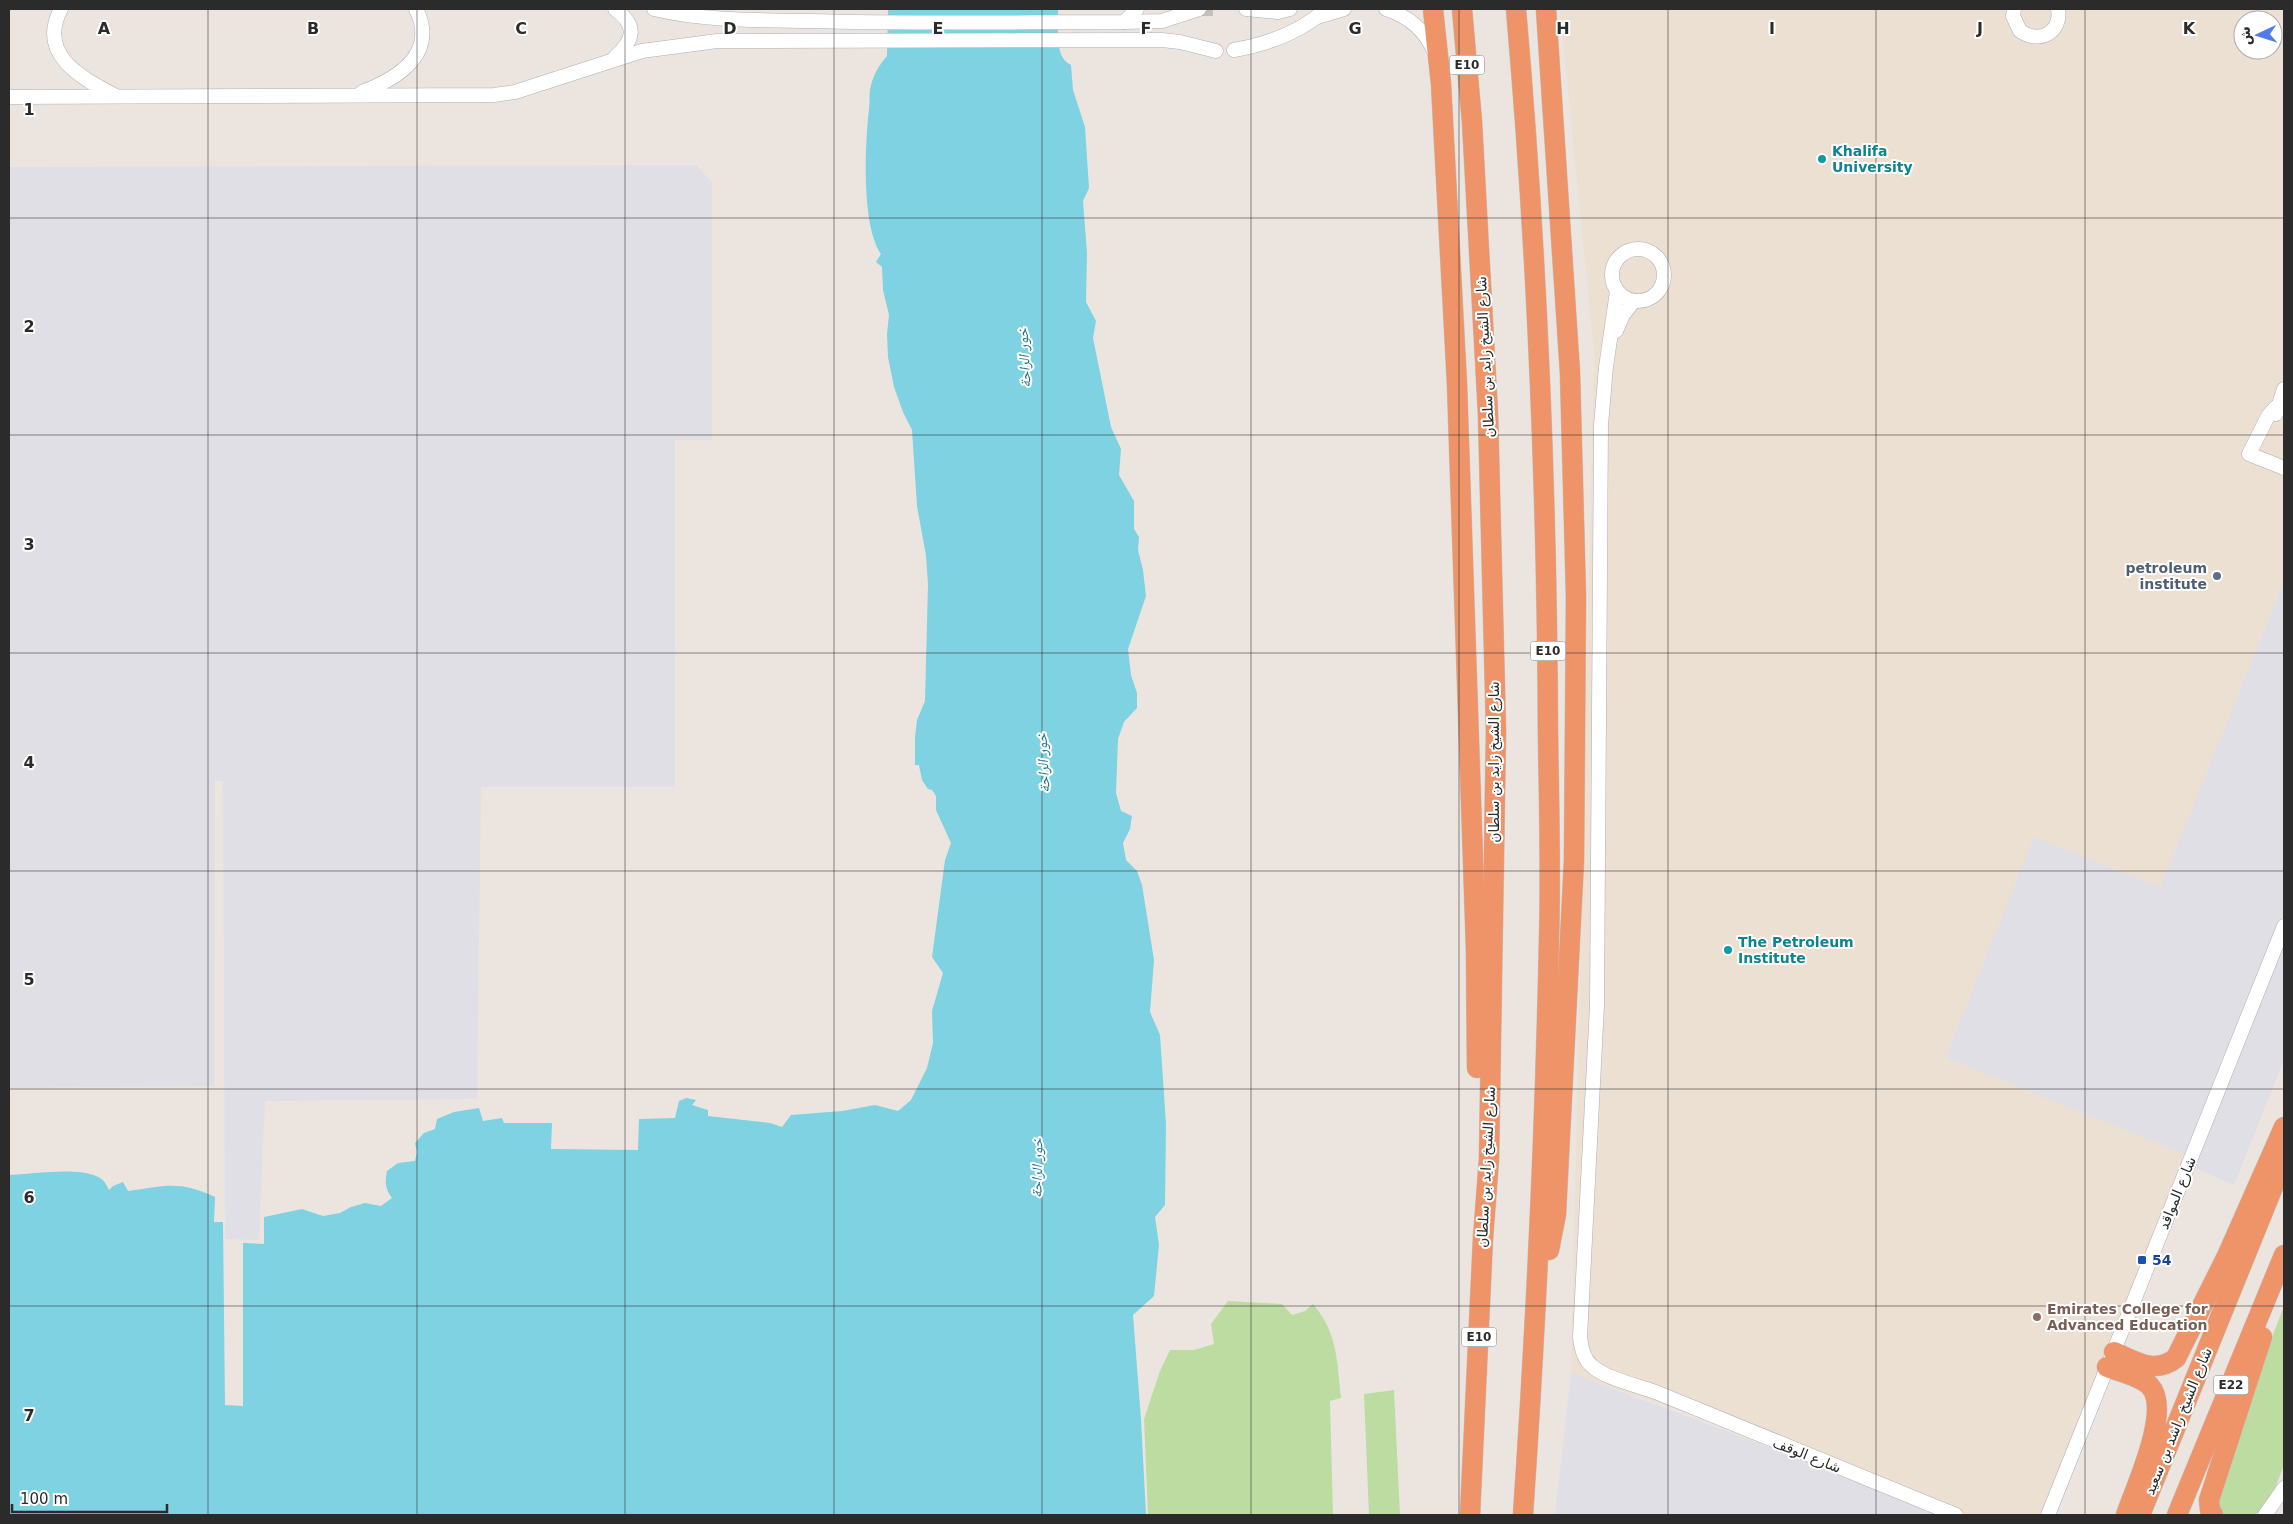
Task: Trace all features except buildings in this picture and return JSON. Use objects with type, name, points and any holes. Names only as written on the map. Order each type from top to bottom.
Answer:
[{"type":"highway","points":[[1433,9],[1441,84],[1457,384],[1475,930],[1479,1158],[1483,1238]]},
{"type":"highway","name":"شارع الشيخ زايد بن سلطان","points":[[1462,9],[1472,122],[1488,414],[1496,731],[1490,1150],[1483,1238],[1470,1515]]},
{"type":"highway","name":"E10","points":[[1516,9],[1526,118],[1548,598],[1549,936],[1538,1280],[1523,1515]]},
{"type":"highway","points":[[1538,1280],[1547,1259],[1556,1214],[1574,860],[1576,656],[1570,373],[1546,9]]},
{"type":"highway","points":[[2110,1360],[2160,1367],[2176,1358],[2227,1256],[2284,1126]]},
{"type":"highway","name":"شارع الشيخ راشد بن سعيد","points":[[2140,1515],[2284,1160]]},
{"type":"highway","points":[[2213,1515],[2210,1510],[2209,1500],[2255,1363],[2283,1258]]},
{"type":"highway","name":"E22","points":[[2178,1515],[2283,1258]]},
{"type":"highway","points":[[2110,1360],[2150,1386],[2157,1402],[2153,1433],[2126,1515]]},
{"type":"street","points":[[61,9],[56,18],[54,33],[61,58],[85,79],[116,96]]},
{"type":"street","points":[[354,95],[384,83],[413,60],[421,47],[423,35],[422,20],[416,9]]},
{"type":"street","points":[[611,61],[626,47],[631,38],[630,25],[624,15],[615,9]]},
{"type":"street","points":[[654,9],[750,19],[857,22],[1162,21],[1200,10]]},
{"type":"street","points":[[1124,22],[1137,9]]},
{"type":"street","points":[[1246,9],[1278,12],[1290,9]]},
{"type":"street","points":[[1234,50],[1276,40],[1294,32],[1321,13],[1344,9]]},
{"type":"street","points":[[1386,9],[1403,15],[1428,38],[1436,56],[1441,84]]},
{"type":"street","points":[[2014,9],[2013,16],[2020,31],[2034,38],[2042,37],[2054,29],[2059,16],[2058,9]]},
{"type":"street","points":[[9,97],[494,95],[515,92],[642,51],[708,42],[1162,40],[1180,42],[1216,51]]},
{"type":"street","points":[[1634,248],[1651,252],[1660,261],[1663,267],[1663,283],[1652,297],[1645,300],[1634,300],[1623,297],[1617,291],[1612,278],[1613,264],[1617,258],[1634,248]]},
{"type":"street","points":[[1609,345],[1617,291]]},
{"type":"street","points":[[1609,345],[1623,315],[1634,300]]},
{"type":"street","name":"شارع الوقف","points":[[1609,345],[1601,425],[1597,1005],[1580,1337],[1597,1363],[1611,1376],[1658,1392],[1956,1515]]},
{"type":"street","points":[[2284,389],[2276,407],[2268,416],[2253,456],[2284,468]]},
{"type":"street","name":"شارع المواقد","points":[[2048,1515],[2284,926]]},
{"type":"street","points":[[2265,1515],[2284,1490]]},
{"type":"street","points":[[2278,1515],[2284,1490]]},
{"type":"shaded area","points":[[1560,9],[2284,9],[2284,581],[2160,887],[2034,837],[1945,1057],[2192,1157],[2048,1515],[1956,1515],[1789,1448],[1571,1373],[1594,353]]},
{"type":"shaded area","points":[[696,165],[712,182],[712,440],[675,440],[675,787],[481,787],[477,1099],[265,1101],[259,1240],[225,1239],[223,781],[215,781],[215,773],[214,1086],[9,1088],[9,167]]},
{"type":"shaded area","points":[[2284,581],[2284,1060],[2234,1185],[1945,1058],[2034,836],[2160,887]]},
{"type":"shaded area","points":[[1571,1373],[1950,1515],[1555,1515]]},
{"type":"green space","points":[[1228,1301],[1282,1304],[1292,1315],[1305,1311],[1313,1304],[1327,1326],[1335,1348],[1341,1398],[1330,1401],[1333,1515],[1148,1515],[1144,1419],[1160,1371],[1170,1350],[1194,1350],[1214,1344],[1211,1324]]},
{"type":"green space","points":[[2284,1306],[2284,1465],[2272,1496],[2262,1511],[2252,1515],[2220,1515],[2216,1501],[2255,1382]]},
{"type":"green space","points":[[1394,1390],[1400,1515],[1369,1515],[1364,1394]]},
{"type":"water","name":"خور الراحة","points":[[888,9],[1058,9],[1059,48],[1065,61],[1071,65],[1073,90],[1085,127],[1089,188],[1083,201],[1087,253],[1086,302],[1096,321],[1093,338],[1111,427],[1121,449],[1119,475],[1134,501],[1134,529],[1139,537],[1138,550],[1146,596],[1128,649],[1131,675],[1137,693],[1137,708],[1124,722],[1118,739],[1116,793],[1121,811],[1132,816],[1130,829],[1123,843],[1126,860],[1137,871],[1142,885],[1154,960],[1150,1012],[1160,1035],[1166,1124],[1165,1205],[1155,1217],[1159,1245],[1154,1296],[1133,1315],[1146,1515],[9,1515],[9,1175],[53,1172],[87,1173],[98,1177],[109,1190],[123,1182],[128,1191],[162,1186],[181,1186],[215,1197],[214,1222],[223,1222],[225,1405],[243,1406],[243,1243],[264,1244],[264,1217],[302,1209],[323,1216],[340,1213],[365,1203],[381,1206],[392,1198],[386,1185],[387,1171],[398,1163],[415,1161],[417,1152],[415,1143],[424,1133],[435,1129],[437,1119],[454,1112],[479,1108],[483,1121],[502,1118],[504,1123],[552,1123],[551,1149],[638,1150],[639,1119],[675,1118],[679,1101],[686,1098],[696,1100],[692,1105],[708,1110],[708,1116],[770,1123],[782,1127],[791,1115],[842,1111],[875,1105],[898,1111],[911,1100],[927,1068],[933,1043],[932,1011],[943,973],[932,957],[945,860],[951,843],[936,810],[936,796],[922,780],[919,765],[915,765],[917,720],[925,701],[928,584],[926,556],[917,506],[912,430],[894,387],[888,357],[887,334],[889,315],[883,290],[882,267],[876,262],[881,254],[870,224],[867,205],[866,142],[870,92],[874,76],[887,56]]},
{"type":"tunnel","points":[[1199,9],[1215,9]]},
{"type":"place","name":"Khalifa University","points":[[1822,159]]},
{"type":"place","name":"petroleum institute","points":[[2217,576]]},
{"type":"place","name":"The Petroleum Institute","points":[[1728,950]]},
{"type":"place","name":"54","points":[[2142,1260]]},
{"type":"place","name":"Emirates College for Advanced Education","points":[[2037,1317]]}]
